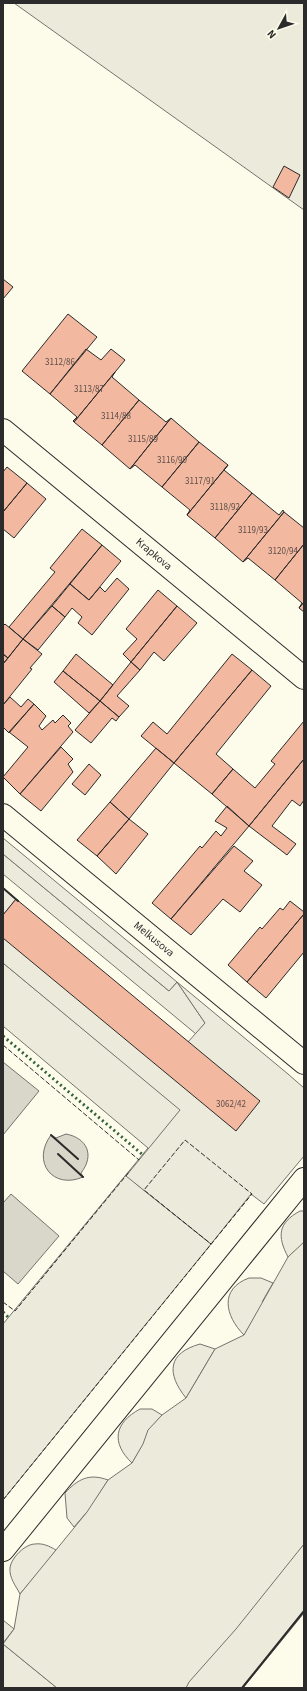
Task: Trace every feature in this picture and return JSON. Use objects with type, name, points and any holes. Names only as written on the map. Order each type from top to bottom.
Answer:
[{"type":"street","name":"Krapkova","points":[[3,430],[304,678]]},
{"type":"street","name":"Melkusova","points":[[3,815],[304,1063]]},
{"type":"street","points":[[3,1550],[304,1179]]},
{"type":"shaded area","points":[[14,3],[304,3],[304,210]]},
{"type":"shaded area","points":[[3,838],[177,982],[169,991],[3,854]]},
{"type":"shaded area","points":[[3,854],[169,991],[177,982],[205,1023],[196,1034],[3,874]]},
{"type":"shaded area","points":[[3,888],[16,899],[3,915]]},
{"type":"shaded area","points":[[3,938],[188,1042],[205,1023],[177,982],[304,1088],[304,1156],[264,1204],[251,1194],[211,1244],[126,1176],[180,1110],[3,963]]},
{"type":"shaded area","points":[[3,963],[181,1110],[149,1149],[135,1183],[211,1244],[3,1500],[3,1324],[148,1148],[3,1026]]},
{"type":"shaded area","points":[[3,1062],[39,1091],[3,1135]]},
{"type":"shaded area","points":[[66,1134],[79,1139],[84,1143],[88,1154],[88,1160],[81,1173],[83,1177],[72,1180],[63,1180],[54,1177],[44,1164],[43,1155],[45,1145],[51,1135],[56,1138]]},
{"type":"shaded area","points":[[11,1194],[59,1236],[18,1284],[3,1271],[3,1203]]},
{"type":"shaded area","points":[[300,1211],[304,1211],[304,1243],[288,1257],[282,1243],[282,1231],[287,1220]]},
{"type":"shaded area","points":[[304,1242],[304,1544],[236,1629],[189,1682],[186,1688],[57,1688],[3,1644],[14,1629],[20,1594],[87,1512],[108,1480],[132,1463],[143,1444],[148,1430],[162,1415],[186,1398],[215,1349],[244,1335],[288,1257]]},
{"type":"shaded area","points":[[249,1278],[261,1278],[273,1283],[262,1302],[304,1336],[256,1315],[244,1335],[233,1320],[229,1312],[228,1304],[229,1296],[233,1289],[239,1283]]},
{"type":"shaded area","points":[[200,1344],[215,1349],[186,1398],[175,1380],[173,1372],[174,1365],[176,1358],[182,1353],[189,1348]]},
{"type":"shaded area","points":[[140,1409],[152,1409],[162,1415],[149,1430],[298,1551],[304,1544],[304,1613],[243,1688],[173,1688],[36,1575],[20,1594],[12,1579],[10,1572],[11,1564],[19,1552],[27,1546],[41,1544],[56,1550],[44,1566],[188,1682],[235,1629],[87,1512],[74,1527],[67,1518],[65,1493],[70,1488],[79,1481],[89,1477],[108,1480],[96,1499],[243,1617],[143,1445],[132,1463],[125,1456],[121,1448],[118,1441],[118,1434],[121,1427],[131,1415]]},
{"type":"shaded area","points":[[3,1620],[14,1629],[3,1643]]},
{"type":"shaded area","points":[[3,1644],[57,1688],[3,1688]]},
{"type":"building","points":[[284,166],[300,175],[289,198],[273,187]]},
{"type":"building","points":[[3,279],[13,287],[3,299]]},
{"type":"building","points":[[68,314],[97,337],[50,394],[22,371]]},
{"type":"building","points":[[86,349],[101,360],[111,349],[125,360],[74,422],[73,421],[77,417],[50,394]]},
{"type":"building","points":[[115,372],[112,377],[139,400],[102,445],[74,422]]},
{"type":"building","points":[[139,400],[166,422],[171,418],[130,469],[102,445]]},
{"type":"building","points":[[171,418],[199,442],[162,487],[135,465],[130,469]]},
{"type":"building","points":[[199,442],[228,465],[187,515],[190,510],[162,487]]},
{"type":"building","points":[[228,465],[224,470],[252,493],[215,538],[187,515]]},
{"type":"building","points":[[7,467],[27,483],[3,512],[3,472]]},
{"type":"building","points":[[27,483],[46,499],[14,538],[3,529],[3,512]]},
{"type":"building","points":[[252,493],[279,515],[283,510],[284,512],[243,562],[215,538]]},
{"type":"building","points":[[284,512],[304,528],[304,544],[275,580],[248,558],[243,562]]},
{"type":"building","points":[[82,529],[102,545],[23,639],[9,627],[55,572],[50,568]]},
{"type":"building","points":[[304,544],[304,602],[299,608],[302,603],[275,580]]},
{"type":"building","points":[[102,545],[121,561],[89,600],[70,584]]},
{"type":"building","points":[[117,578],[129,589],[92,635],[78,623],[82,617],[72,608],[65,617],[52,606],[70,584],[89,600],[100,587],[105,592]]},
{"type":"building","points":[[158,590],[177,606],[131,662],[123,654],[137,639],[126,629]]},
{"type":"building","points":[[304,602],[304,612],[299,608]]},
{"type":"building","points":[[52,606],[65,617],[38,650],[23,639]]},
{"type":"building","points":[[177,606],[197,623],[164,661],[154,652],[140,670],[131,662]]},
{"type":"building","points":[[5,624],[23,639],[8,658],[3,654],[3,626]]},
{"type":"building","points":[[23,639],[42,654],[3,705],[3,664]]},
{"type":"building","points":[[3,654],[8,658],[3,664]]},
{"type":"building","points":[[76,654],[113,685],[100,701],[63,671]]},
{"type":"building","points":[[232,654],[252,670],[174,763],[141,736],[153,722],[167,734]]},
{"type":"building","points":[[131,662],[140,670],[117,696],[129,706],[119,717],[100,701]]},
{"type":"building","points":[[252,670],[271,686],[216,754],[233,769],[212,794],[174,763]]},
{"type":"building","points":[[63,671],[100,701],[89,713],[54,682]]},
{"type":"building","points":[[10,697],[21,707],[28,699],[34,704],[9,733],[3,727],[3,705]]},
{"type":"building","points":[[100,701],[119,717],[116,721],[112,718],[91,743],[75,730]]},
{"type":"building","points":[[34,704],[46,716],[39,726],[42,730],[53,720],[55,723],[63,715],[71,723],[68,726],[73,732],[20,794],[3,777],[28,747],[9,732]]},
{"type":"building","points":[[304,721],[304,759],[249,826],[212,794],[233,769],[255,788],[275,764],[271,761]]},
{"type":"building","points":[[61,747],[73,759],[68,764],[73,772],[41,811],[20,794]]},
{"type":"building","points":[[156,748],[174,763],[129,819],[110,802]]},
{"type":"building","points":[[304,759],[304,800],[300,806],[292,800],[272,826],[296,844],[287,855],[249,826]]},
{"type":"building","points":[[89,764],[101,775],[85,795],[72,784]]},
{"type":"building","points":[[110,802],[129,819],[97,856],[77,840]]},
{"type":"building","points":[[227,806],[249,826],[171,919],[152,903],[200,846],[202,848],[216,831],[221,836],[227,828],[215,821]]},
{"type":"building","points":[[129,819],[148,834],[116,874],[97,856]]},
{"type":"building","points":[[234,846],[253,861],[244,871],[262,885],[240,912],[223,899],[191,935],[171,919]]},
{"type":"building","points":[[16,899],[260,1101],[236,1131],[3,938],[3,915]]},
{"type":"building","points":[[290,901],[304,912],[304,914],[247,982],[228,965],[260,927],[262,929],[280,908],[283,910]]},
{"type":"building","points":[[304,914],[304,952],[266,998],[247,982]]},
{"type":"hedge","points":[[3,1036],[143,1155]]},
{"type":"hedge","points":[[3,1312],[9,1318]]},
{"type":"fence","points":[[3,1045],[139,1160]]},
{"type":"fence","points":[[3,1500],[252,1194],[185,1140],[144,1190],[211,1244]]},
{"type":"fence","points":[[3,1302],[15,1311],[129,1172]]},
{"type":"wall","points":[[3,888],[18,901]]},
{"type":"wall","points":[[51,1135],[78,1159]]},
{"type":"wall","points":[[58,1154],[83,1177]]},
{"type":"wall","points":[[242,1688],[304,1611]]}]
